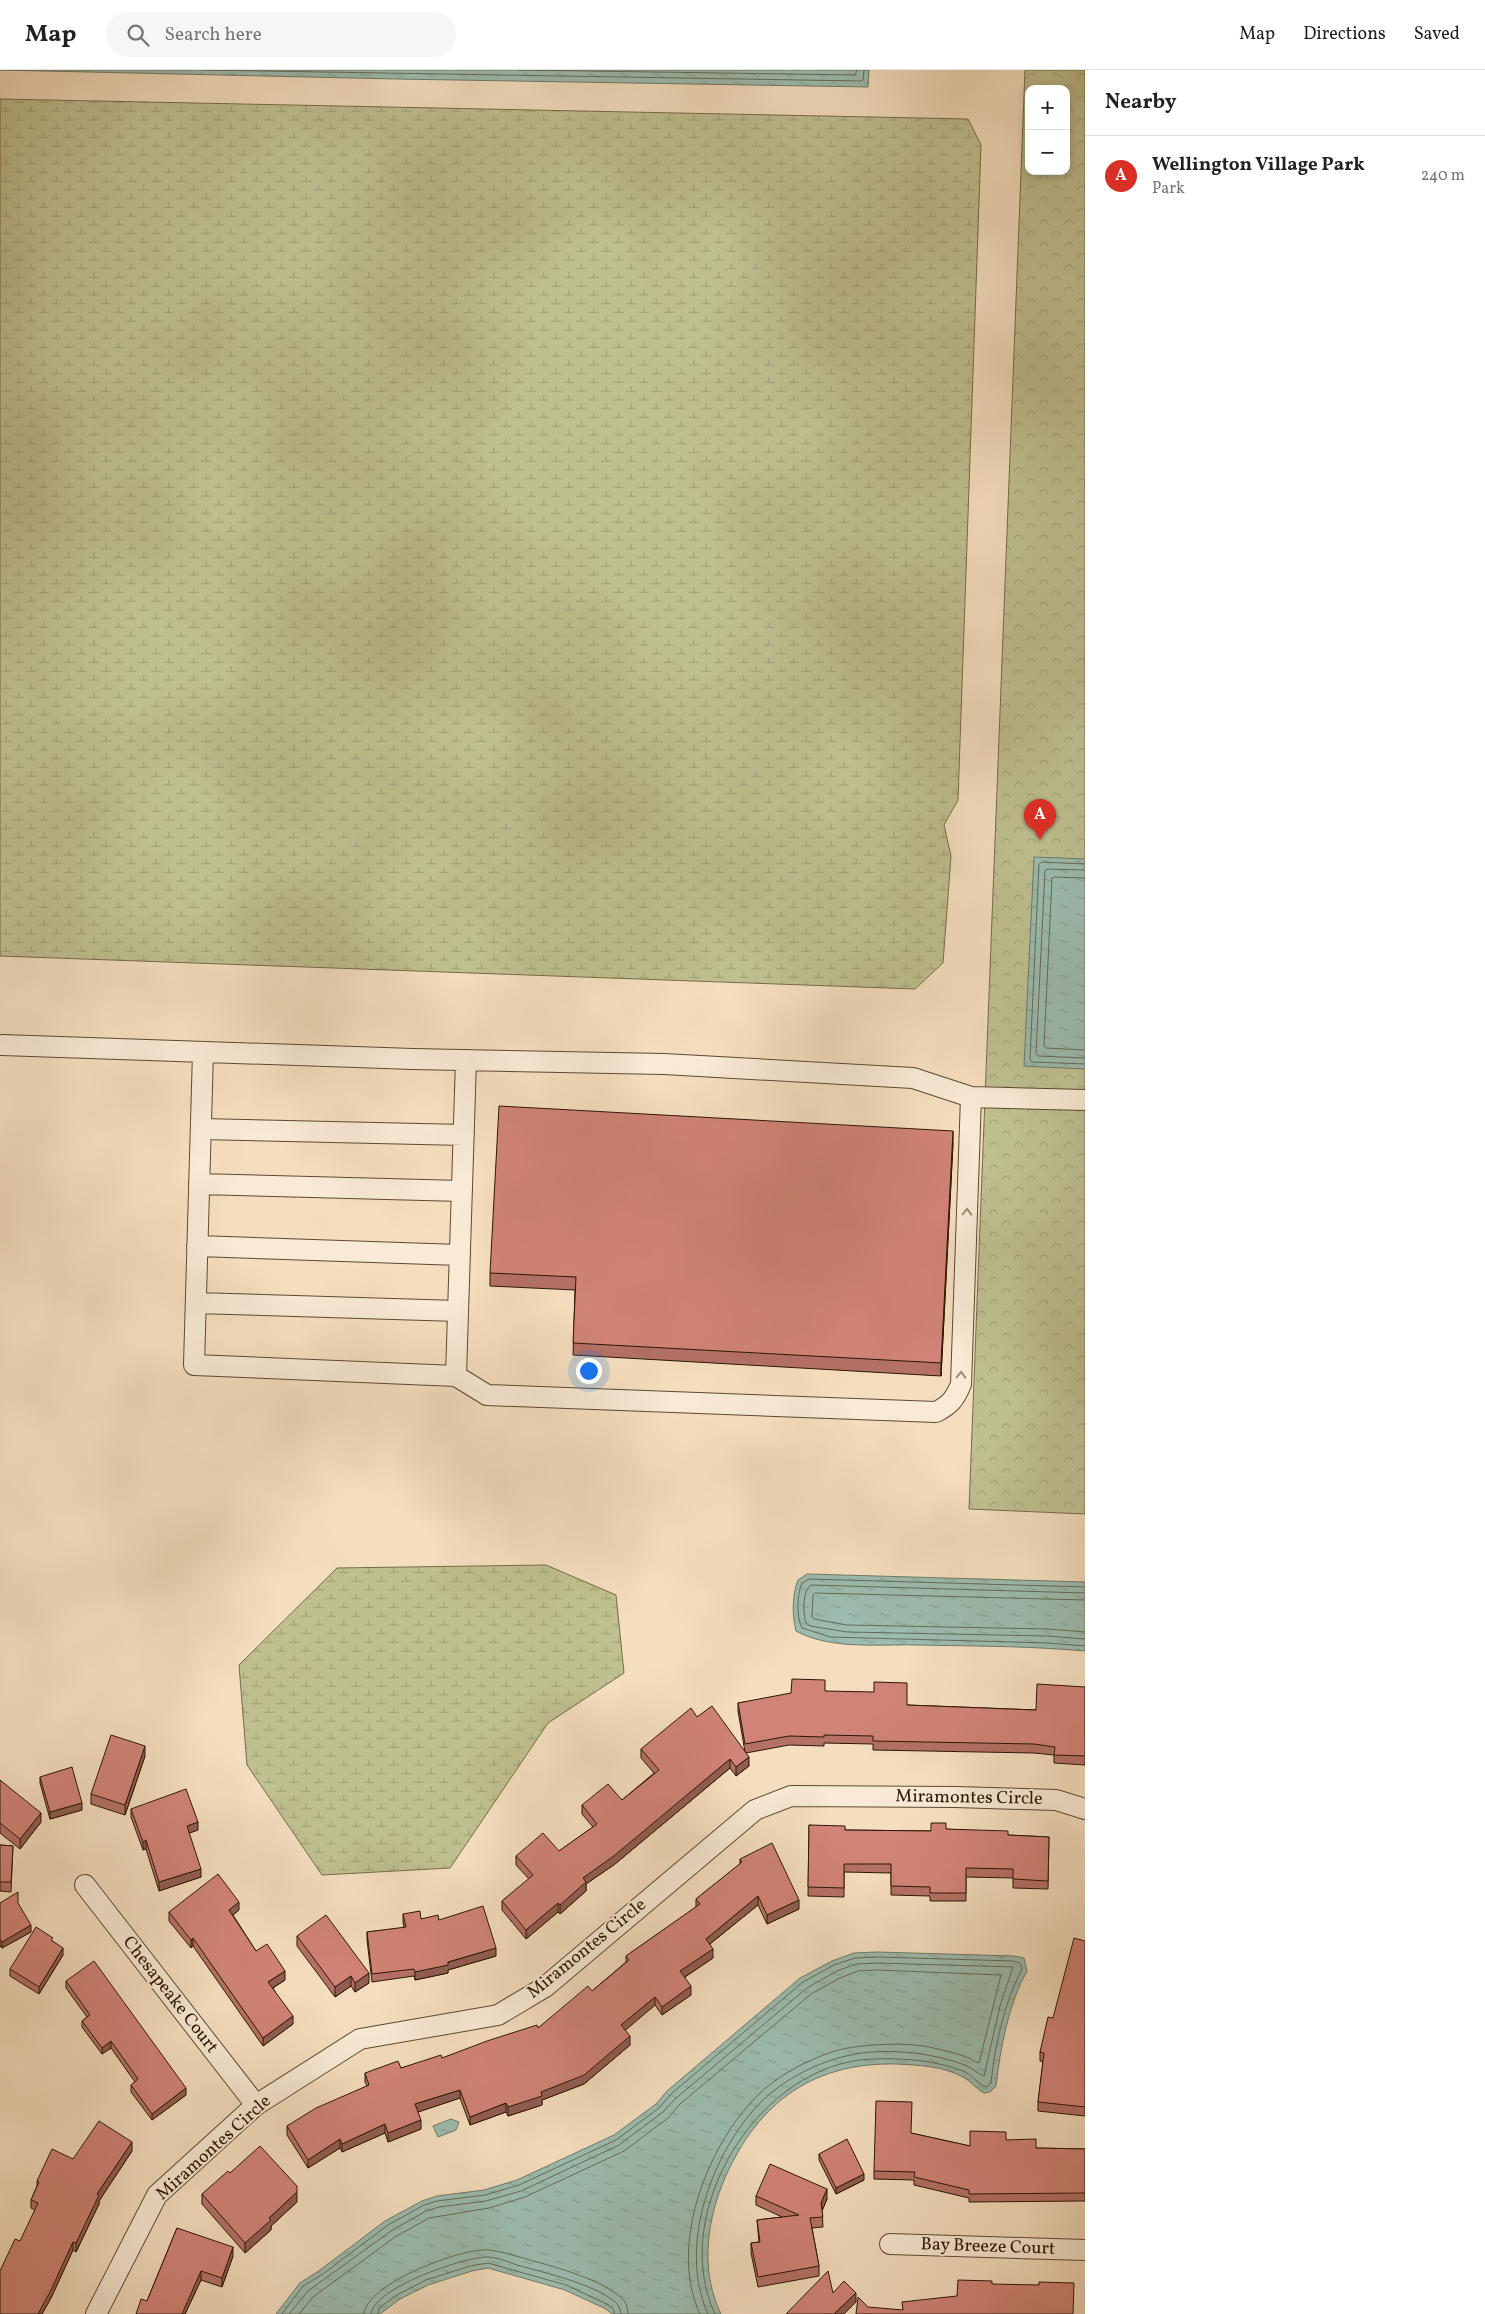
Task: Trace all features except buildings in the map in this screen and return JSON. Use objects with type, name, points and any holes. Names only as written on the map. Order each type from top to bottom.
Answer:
[{"type":"street","points":[[1,1045],[466,1060],[664,1064],[913,1078],[972,1097],[1085,1100]]},
{"type":"street","points":[[203,1052],[194,1365],[456,1376],[487,1395],[936,1412],[947,1407],[955,1399],[961,1384],[972,1097]]},
{"type":"street","points":[[456,1376],[466,1060]]},
{"type":"street","points":[[200,1129],[464,1134]]},
{"type":"street","points":[[199,1184],[462,1191]]},
{"type":"street","points":[[197,1246],[460,1255]]},
{"type":"street","points":[[196,1303],[458,1310]]},
{"type":"street","name":"Miramontes Circle","points":[[96,2314],[157,2195],[256,2105],[360,2039],[498,2015],[544,1988],[756,1810],[792,1796],[1056,1800],[1085,1809]]},
{"type":"street","name":"Chesapeake Court","points":[[84,1885],[256,2105]]},
{"type":"street","name":"Bay Breeze Court","points":[[890,2244],[1085,2250]]},
{"type":"green space","points":[[1025,70],[1085,70],[1085,1514],[969,1509]]},
{"type":"green space","points":[[0,99],[968,119],[981,145],[958,800],[944,825],[951,856],[943,963],[915,989],[0,956]]},
{"type":"green space","points":[[546,1565],[616,1595],[624,1673],[548,1723],[450,1868],[322,1875],[247,1765],[239,1665],[337,1568]]},
{"type":"water","points":[[0,70],[869,70],[868,87]]},
{"type":"water","points":[[1034,857],[1085,859],[1085,1069],[1024,1066]]},
{"type":"water","points":[[807,1574],[1085,1582],[1085,1651],[1001,1646],[855,1645],[824,1641],[796,1631],[793,1612],[795,1592],[798,1580]]},
{"type":"water","points":[[854,1953],[1014,1956],[1024,1958],[1027,1971],[1010,2011],[996,2086],[990,2092],[984,2093],[966,2079],[939,2068],[896,2064],[865,2065],[837,2071],[812,2081],[789,2094],[768,2111],[751,2132],[735,2157],[722,2185],[712,2217],[709,2233],[708,2266],[710,2282],[721,2314],[612,2314],[606,2309],[565,2290],[488,2268],[428,2285],[400,2299],[380,2314],[276,2314],[300,2283],[385,2221],[422,2201],[437,2196],[484,2190],[517,2180],[614,2135],[656,2104],[667,2091],[800,1978],[832,1961]]},
{"type":"water","points":[[451,2119],[459,2122],[456,2130],[438,2137],[433,2126]]},
{"type":"place","name":"Wellington Village Park","points":[[1040,840]]}]
